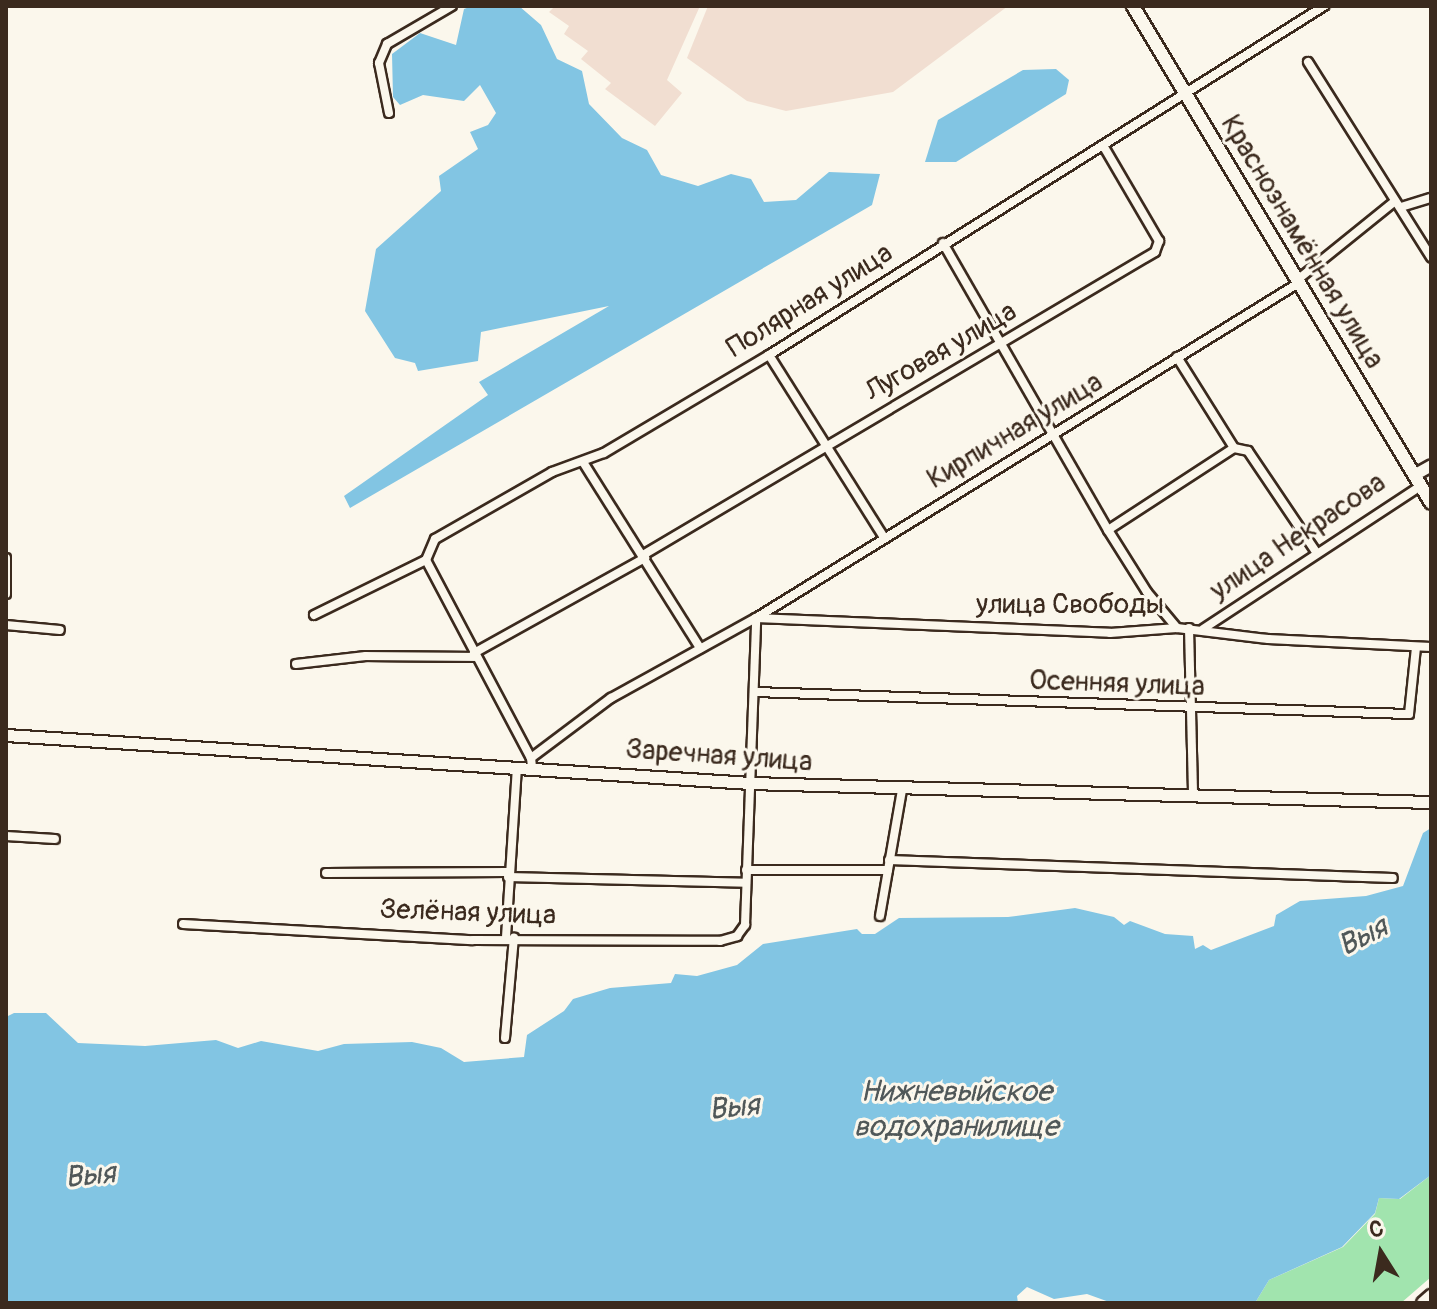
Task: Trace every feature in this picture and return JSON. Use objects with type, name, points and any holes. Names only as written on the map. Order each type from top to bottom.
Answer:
[{"type":"main road","name":"Краснознамённая улица","points":[[1133,6],[1431,503]]},
{"type":"main road","points":[[1423,1303],[1431,1296]]},
{"type":"street","points":[[389,113],[379,63],[387,44],[452,6]]},
{"type":"street","name":"Полярная улица","points":[[314,615],[426,560],[435,539],[552,472],[583,462],[769,355],[1324,6]]},
{"type":"street","points":[[1308,62],[1431,257]]},
{"type":"street","name":"Луговая улица","points":[[296,664],[366,656],[475,655],[1160,248],[1103,145]]},
{"type":"street","name":"Кирпичная улица","points":[[532,762],[611,698],[756,618],[883,536],[1053,437],[1297,283],[1397,205],[1431,198]]},
{"type":"street","points":[[943,243],[1108,530],[1147,592],[1177,628]]},
{"type":"street","points":[[769,355],[883,536]]},
{"type":"street","points":[[1177,357],[1234,448]]},
{"type":"street","points":[[1108,530],[1234,448],[1248,451],[1316,552]]},
{"type":"street","points":[[583,462],[700,648]]},
{"type":"street","name":"улица Некрасова","points":[[1203,629],[1418,480],[1431,465]]},
{"type":"street","points":[[6,558],[6,594]]},
{"type":"street","points":[[426,560],[532,762]]},
{"type":"street","points":[[326,873],[746,883],[756,618]]},
{"type":"street","name":"улица Свободы","points":[[756,618],[1110,633],[1189,628],[1268,639],[1431,647]]},
{"type":"street","points":[[6,625],[60,630]]},
{"type":"street","points":[[1189,628],[1193,795]]},
{"type":"street","name":"Осенняя улица","points":[[755,692],[1409,714],[1416,647]]},
{"type":"street","name":"Заречная улица","points":[[6,735],[517,767],[532,762],[750,783],[902,790],[1431,802]]},
{"type":"street","points":[[505,1038],[510,937],[508,875],[517,767]]},
{"type":"street","points":[[880,916],[902,790]]},
{"type":"street","points":[[6,836],[55,839]]},
{"type":"street","points":[[746,870],[888,865],[1393,878]]},
{"type":"street","name":"Зелёная улица","points":[[183,924],[473,940],[510,937],[720,941],[737,936],[745,925],[746,883]]},
{"type":"shaded area","points":[[555,6],[700,6],[667,80],[682,93],[655,126],[605,89],[611,83],[581,59],[588,51],[564,34],[569,26],[549,12]]},
{"type":"shaded area","points":[[708,6],[1008,6],[893,92],[786,111],[747,101],[687,58]]},
{"type":"green space","points":[[1431,1175],[1431,1277],[1401,1303],[1255,1303],[1269,1280],[1343,1247],[1375,1214],[1379,1198],[1400,1199]]},
{"type":"water","points":[[472,6],[519,6],[541,25],[557,59],[582,71],[589,104],[622,138],[647,150],[661,175],[698,186],[731,174],[751,179],[764,202],[796,200],[829,172],[880,174],[872,205],[350,508],[344,496],[488,395],[479,382],[609,306],[481,332],[478,361],[418,371],[415,363],[395,358],[365,311],[376,249],[441,191],[439,176],[478,149],[470,132],[488,125],[496,113],[480,85],[464,101],[423,95],[400,105],[393,97],[392,54],[420,33],[456,45],[464,9]]},
{"type":"water","points":[[1056,69],[1069,80],[1066,94],[956,162],[925,162],[938,120],[1023,70]]},
{"type":"water","name":"Нижневыйское водохранилище","points":[[1431,828],[1431,1175],[1399,1199],[1379,1198],[1375,1213],[1342,1247],[1269,1280],[1255,1303],[1112,1303],[1087,1294],[1054,1299],[1027,1287],[1017,1296],[1018,1303],[6,1303],[6,1017],[14,1013],[46,1013],[78,1043],[145,1046],[216,1040],[238,1048],[261,1041],[318,1051],[344,1044],[412,1042],[441,1048],[464,1062],[524,1057],[527,1035],[564,1011],[573,999],[610,988],[671,983],[675,974],[697,976],[737,965],[763,944],[857,929],[862,934],[875,934],[899,918],[1008,917],[1075,908],[1114,917],[1124,925],[1130,921],[1165,934],[1193,936],[1195,949],[1203,945],[1211,950],[1274,926],[1276,915],[1300,901],[1366,896],[1403,886],[1423,833]]},
{"type":"water label","name":"Выя","points":[[1363,937]]},
{"type":"water label","name":"Выя","points":[[734,1108]]},
{"type":"water label","name":"Выя","points":[[90,1176]]}]
